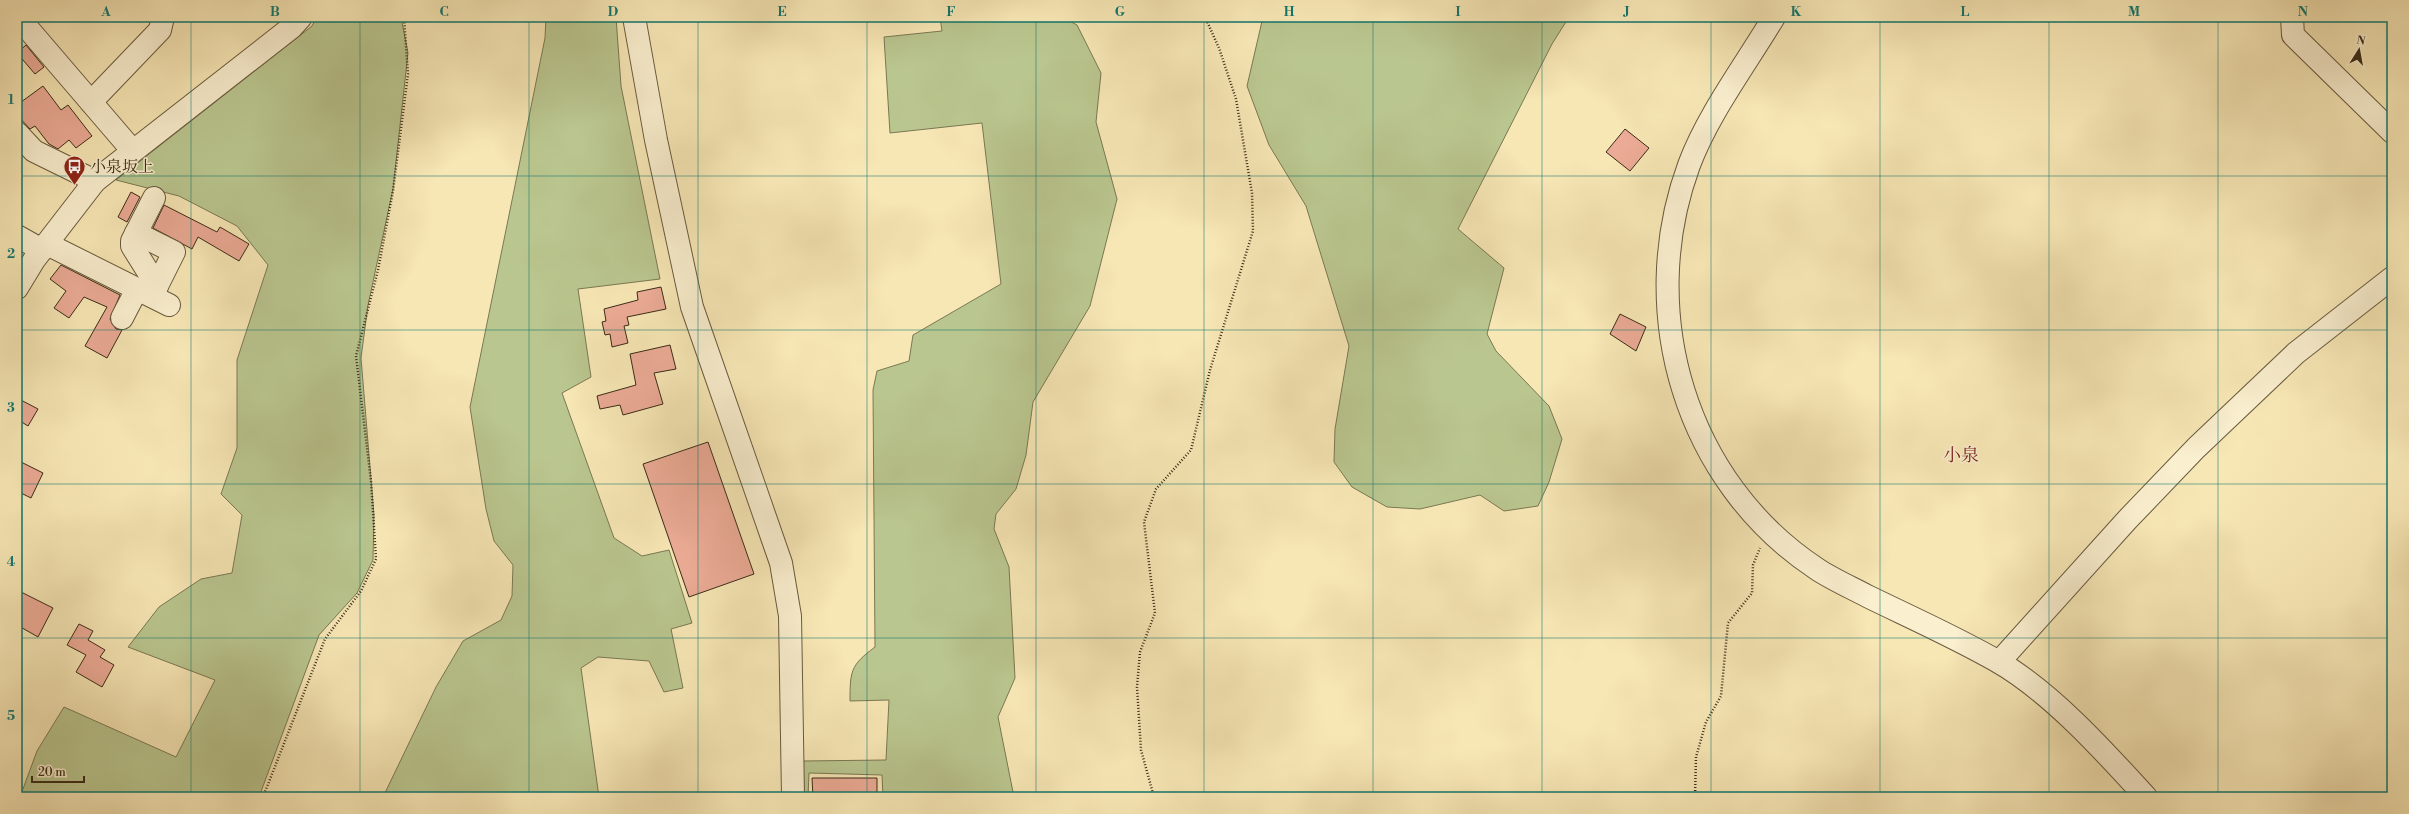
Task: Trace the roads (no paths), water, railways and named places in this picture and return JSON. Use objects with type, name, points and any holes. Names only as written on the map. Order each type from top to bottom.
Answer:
[{"type":"street","points":[[18,17],[132,150]]},
{"type":"street","points":[[91,102],[160,30],[163,17]]},
{"type":"street","points":[[17,288],[45,247],[96,181],[132,150],[292,27],[301,17]]},
{"type":"street","points":[[634,17],[656,140],[692,307],[781,563],[790,616],[792,797]]},
{"type":"street","points":[[1774,17],[1720,105],[1690,162],[1681,189],[1675,217],[1669,255],[1667,289],[1671,343],[1682,391],[1690,412],[1716,466],[1744,504],[1770,531],[1816,569],[1999,662],[2061,711],[2146,797]]},
{"type":"street","points":[[2292,17],[2293,35],[2392,132]]},
{"type":"street","points":[[17,133],[34,151],[96,181]]},
{"type":"street","points":[[154,198],[136,233],[132,246],[154,294]]},
{"type":"street","points":[[122,318],[154,294],[174,252],[136,233]]},
{"type":"street","points":[[17,236],[154,294]]},
{"type":"street","points":[[1999,662],[2127,520],[2196,448],[2296,353],[2392,278]]},
{"type":"place","name":"小泉坂上","points":[[74,186]]},
{"type":"district","name":"小泉","points":[[1961,455]]}]
